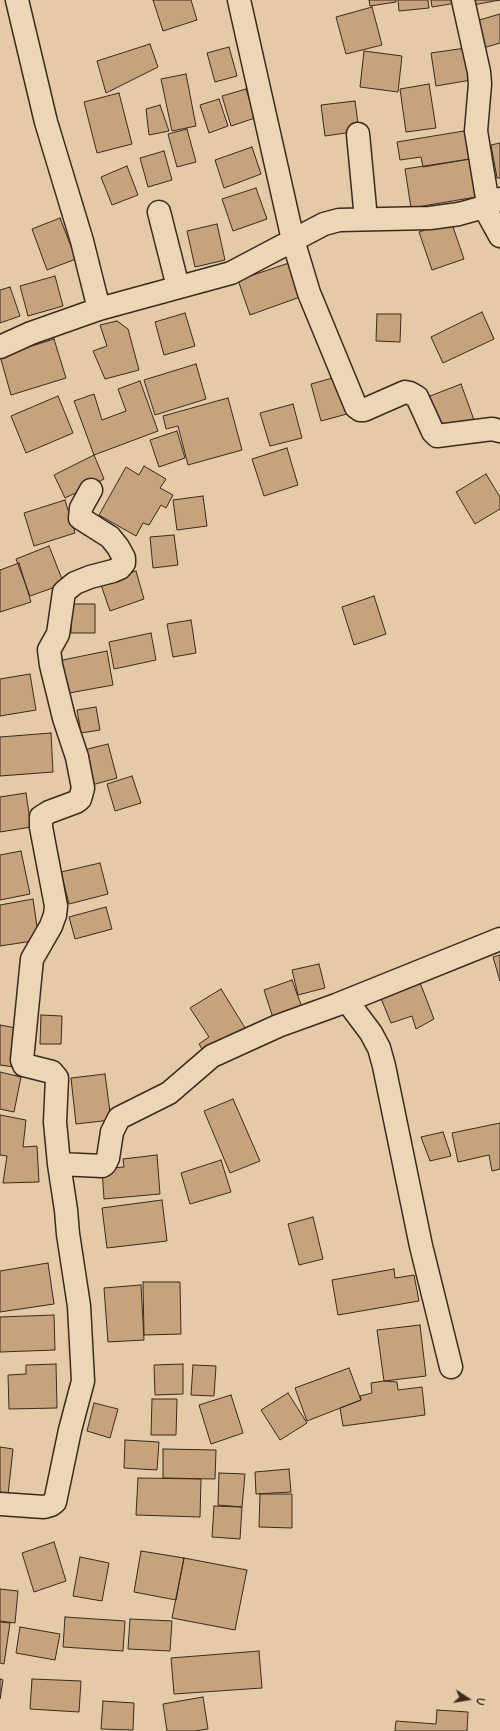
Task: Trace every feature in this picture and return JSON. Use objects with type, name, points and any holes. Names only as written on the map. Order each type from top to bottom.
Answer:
[{"type":"street","points":[[17,0],[46,122],[82,241],[99,309]]},
{"type":"street","points":[[239,0],[293,240],[309,293],[356,407],[360,410],[364,410],[405,392],[417,397],[433,432],[437,436],[492,429],[500,431]]},
{"type":"street","points":[[463,0],[479,72],[480,84],[476,131],[491,203],[500,236]]},
{"type":"street","points":[[358,134],[366,219]]},
{"type":"street","points":[[0,348],[31,333],[99,309],[231,273],[324,224],[339,220],[430,218],[459,214],[491,203]]},
{"type":"street","points":[[159,212],[178,288]]},
{"type":"street","points":[[0,1504],[44,1507],[55,1502],[70,1430],[84,1381],[80,1306],[68,1234],[55,1122],[57,1078],[52,1072],[24,1065],[22,1060],[32,959],[51,926],[55,915],[56,906],[41,828],[41,817],[76,802],[80,799],[83,788],[77,757],[64,718],[51,665],[49,650],[58,634],[64,592],[74,583],[90,576],[113,571],[120,568],[124,564],[124,558],[110,537],[80,518],[80,508],[91,490]]},
{"type":"street","points":[[59,1164],[102,1166],[105,1164],[108,1158],[112,1132],[119,1118],[169,1093],[212,1056],[278,1026],[500,939]]},
{"type":"street","points":[[347,1000],[371,1033],[379,1048],[421,1246],[451,1367]]},
{"type":"building","points":[[153,0],[191,0],[197,20],[163,31]]},
{"type":"building","points":[[369,0],[396,0],[396,2],[370,6]]},
{"type":"building","points":[[398,0],[428,0],[429,8],[399,11]]},
{"type":"building","points":[[431,0],[456,0],[456,3],[432,7]]},
{"type":"building","points":[[472,0],[500,0],[473,5]]},
{"type":"building","points":[[372,7],[382,45],[346,54],[336,17]]},
{"type":"building","points":[[500,14],[500,43],[483,48],[476,21]]},
{"type":"building","points":[[150,44],[158,67],[106,93],[97,61]]},
{"type":"building","points":[[229,47],[237,76],[215,82],[207,53]]},
{"type":"building","points":[[466,48],[471,80],[436,86],[431,53]]},
{"type":"building","points":[[364,51],[402,56],[398,92],[360,87]]},
{"type":"building","points":[[186,74],[196,126],[172,131],[161,79]]},
{"type":"building","points":[[429,84],[436,128],[406,132],[400,89]]},
{"type":"building","points":[[246,89],[255,118],[231,126],[222,96]]},
{"type":"building","points":[[119,93],[132,144],[97,153],[84,102]]},
{"type":"building","points":[[219,99],[228,126],[209,133],[200,105]]},
{"type":"building","points":[[355,101],[359,131],[325,136],[321,105]]},
{"type":"building","points":[[160,105],[169,131],[149,135],[146,109]]},
{"type":"building","points":[[187,129],[196,162],[177,167],[168,134]]},
{"type":"building","points":[[470,130],[476,158],[423,167],[421,157],[400,160],[397,142]]},
{"type":"building","points":[[500,143],[500,178],[497,178],[491,145]]},
{"type":"building","points":[[252,147],[261,174],[224,188],[215,160]]},
{"type":"building","points":[[164,151],[172,180],[148,187],[140,158]]},
{"type":"building","points":[[476,158],[482,196],[411,208],[405,169]]},
{"type":"building","points":[[127,166],[138,195],[112,205],[101,177]]},
{"type":"building","points":[[256,188],[267,219],[233,231],[222,199]]},
{"type":"building","points":[[60,218],[76,259],[47,270],[32,229]]},
{"type":"building","points":[[451,221],[464,259],[432,270],[419,232]]},
{"type":"building","points":[[217,224],[225,260],[195,267],[187,231]]},
{"type":"building","points":[[289,263],[300,297],[250,315],[238,280]]},
{"type":"building","points":[[55,276],[63,306],[28,316],[20,286]]},
{"type":"building","points":[[10,287],[20,316],[0,323],[0,290]]},
{"type":"building","points":[[482,312],[494,339],[443,363],[431,337]]},
{"type":"building","points":[[185,313],[195,346],[164,355],[155,322]]},
{"type":"building","points":[[377,314],[401,314],[400,342],[376,341]]},
{"type":"building","points":[[117,321],[128,329],[139,370],[105,379],[93,351],[107,346],[100,325]]},
{"type":"building","points":[[54,339],[66,378],[11,395],[0,356]]},
{"type":"building","points":[[196,364],[206,399],[155,415],[144,380]]},
{"type":"building","points":[[336,377],[347,414],[321,421],[311,384]]},
{"type":"building","points":[[140,381],[158,431],[94,455],[74,401],[94,394],[102,420],[126,411],[118,389]]},
{"type":"building","points":[[461,384],[474,420],[438,434],[425,398]]},
{"type":"building","points":[[58,396],[73,433],[26,453],[11,416]]},
{"type":"building","points":[[228,398],[242,450],[188,465],[178,426],[166,429],[163,416]]},
{"type":"building","points":[[293,404],[302,438],[270,446],[260,413]]},
{"type":"building","points":[[177,431],[185,458],[159,467],[150,440]]},
{"type":"building","points":[[287,448],[298,485],[264,496],[252,459]]},
{"type":"building","points":[[94,455],[104,479],[65,498],[54,475]]},
{"type":"building","points":[[144,466],[166,479],[160,488],[173,495],[166,508],[161,505],[149,525],[143,523],[136,536],[99,515],[126,467],[139,475]]},
{"type":"building","points":[[486,474],[500,497],[500,509],[475,524],[456,492]]},
{"type":"building","points":[[203,496],[207,526],[177,530],[173,500]]},
{"type":"building","points":[[65,500],[75,533],[34,546],[24,513]]},
{"type":"building","points":[[174,535],[178,565],[153,568],[150,537]]},
{"type":"building","points":[[49,546],[64,584],[30,596],[16,559]]},
{"type":"building","points":[[19,563],[31,602],[0,612],[0,570]]},
{"type":"building","points":[[136,571],[144,599],[110,611],[100,582]]},
{"type":"building","points":[[374,596],[386,634],[354,645],[342,607]]},
{"type":"building","points":[[71,604],[95,604],[95,633],[71,633]]},
{"type":"building","points":[[191,620],[196,653],[173,657],[167,624]]},
{"type":"building","points":[[151,633],[156,660],[114,669],[109,642]]},
{"type":"building","points":[[107,651],[113,685],[64,694],[58,661]]},
{"type":"building","points":[[30,674],[36,710],[0,716],[0,679]]},
{"type":"building","points":[[96,707],[100,730],[81,733],[77,710]]},
{"type":"building","points":[[51,733],[53,772],[0,776],[0,737]]},
{"type":"building","points":[[108,744],[117,778],[92,785],[84,750]]},
{"type":"building","points":[[132,776],[141,803],[115,811],[107,784]]},
{"type":"building","points":[[26,793],[31,827],[0,832],[0,797]]},
{"type":"building","points":[[21,851],[30,894],[0,900],[0,855]]},
{"type":"building","points":[[100,863],[108,894],[69,904],[61,872]]},
{"type":"building","points":[[33,899],[39,940],[0,946],[0,905]]},
{"type":"building","points":[[106,907],[112,929],[75,939],[69,917]]},
{"type":"building","points":[[500,955],[500,981],[493,957]]},
{"type":"building","points":[[319,964],[325,988],[298,995],[292,970]]},
{"type":"building","points":[[292,980],[303,1010],[274,1021],[264,990]]},
{"type":"building","points":[[419,980],[434,1019],[416,1029],[412,1016],[391,1023],[380,996]]},
{"type":"building","points":[[221,989],[247,1031],[207,1057],[199,1044],[209,1037],[190,1008]]},
{"type":"building","points":[[41,1015],[62,1016],[61,1044],[40,1044]]},
{"type":"building","points":[[0,1025],[21,1029],[14,1067],[0,1065]]},
{"type":"building","points":[[0,1072],[21,1077],[14,1112],[0,1109]]},
{"type":"building","points":[[105,1074],[111,1120],[76,1124],[71,1078]]},
{"type":"building","points":[[233,1099],[260,1161],[230,1173],[204,1111]]},
{"type":"building","points":[[0,1115],[26,1120],[23,1147],[37,1146],[39,1182],[3,1183],[7,1156],[0,1155]]},
{"type":"building","points":[[500,1123],[500,1169],[492,1171],[489,1155],[458,1162],[452,1133]]},
{"type":"building","points":[[443,1132],[451,1156],[430,1161],[421,1137]]},
{"type":"building","points":[[157,1155],[160,1194],[104,1199],[102,1169],[124,1167],[123,1159]]},
{"type":"building","points":[[221,1160],[231,1192],[190,1204],[181,1173]]},
{"type":"building","points":[[162,1200],[167,1241],[107,1248],[102,1208]]},
{"type":"building","points":[[313,1217],[323,1259],[299,1265],[288,1224]]},
{"type":"building","points":[[48,1263],[54,1304],[0,1312],[0,1271]]},
{"type":"building","points":[[394,1269],[395,1278],[414,1275],[419,1301],[338,1315],[332,1280]]},
{"type":"building","points":[[143,1282],[180,1282],[181,1334],[144,1335]]},
{"type":"building","points":[[141,1285],[144,1340],[108,1342],[104,1288]]},
{"type":"building","points":[[54,1315],[55,1350],[0,1352],[0,1317]]},
{"type":"building","points":[[420,1325],[426,1376],[384,1381],[377,1330]]},
{"type":"building","points":[[56,1364],[57,1408],[9,1409],[8,1375],[26,1374],[26,1365]]},
{"type":"building","points":[[183,1364],[183,1394],[155,1395],[154,1365]]},
{"type":"building","points":[[193,1365],[216,1366],[214,1396],[191,1395]]},
{"type":"building","points":[[349,1368],[361,1400],[307,1421],[295,1388]]},
{"type":"building","points":[[384,1381],[397,1382],[398,1390],[422,1387],[425,1415],[343,1426],[340,1408],[361,1400],[360,1396],[372,1393],[371,1383]]},
{"type":"building","points":[[288,1393],[307,1423],[280,1440],[261,1410]]},
{"type":"building","points":[[231,1395],[243,1433],[211,1444],[199,1405]]},
{"type":"building","points":[[152,1399],[177,1399],[176,1435],[151,1435]]},
{"type":"building","points":[[94,1403],[118,1409],[110,1438],[87,1431]]},
{"type":"building","points":[[125,1440],[159,1442],[157,1470],[124,1468]]},
{"type":"building","points":[[0,1447],[13,1449],[8,1495],[0,1494]]},
{"type":"building","points":[[163,1449],[216,1450],[215,1479],[163,1478]]},
{"type":"building","points":[[289,1469],[291,1492],[256,1494],[255,1472]]},
{"type":"building","points":[[219,1473],[245,1474],[242,1507],[218,1505]]},
{"type":"building","points":[[138,1478],[201,1479],[200,1517],[136,1515]]},
{"type":"building","points":[[260,1494],[292,1494],[292,1528],[259,1527]]},
{"type":"building","points":[[214,1506],[242,1507],[240,1539],[212,1537]]},
{"type":"building","points":[[54,1542],[66,1581],[34,1592],[22,1553]]},
{"type":"building","points":[[141,1551],[184,1558],[176,1600],[134,1592]]},
{"type":"building","points":[[80,1557],[109,1563],[102,1601],[73,1596]]},
{"type":"building","points":[[184,1558],[247,1570],[235,1630],[172,1618]]},
{"type":"building","points":[[0,1589],[18,1591],[15,1623],[0,1621]]},
{"type":"building","points":[[65,1617],[125,1621],[123,1651],[63,1647]]},
{"type":"building","points":[[130,1619],[172,1621],[170,1651],[128,1649]]},
{"type":"building","points":[[0,1622],[10,1623],[4,1664],[0,1663]]},
{"type":"building","points":[[20,1627],[60,1634],[55,1660],[16,1653]]},
{"type":"building","points":[[259,1651],[262,1688],[174,1694],[171,1658]]},
{"type":"building","points":[[0,1679],[3,1680],[0,1699]]},
{"type":"building","points":[[32,1679],[81,1681],[79,1712],[30,1709]]},
{"type":"building","points":[[203,1697],[208,1729],[195,1731],[167,1731],[163,1704]]},
{"type":"building","points":[[103,1701],[134,1703],[133,1730],[101,1729]]},
{"type":"building","points":[[437,1710],[468,1712],[467,1731],[395,1731],[396,1721],[436,1724]]}]
